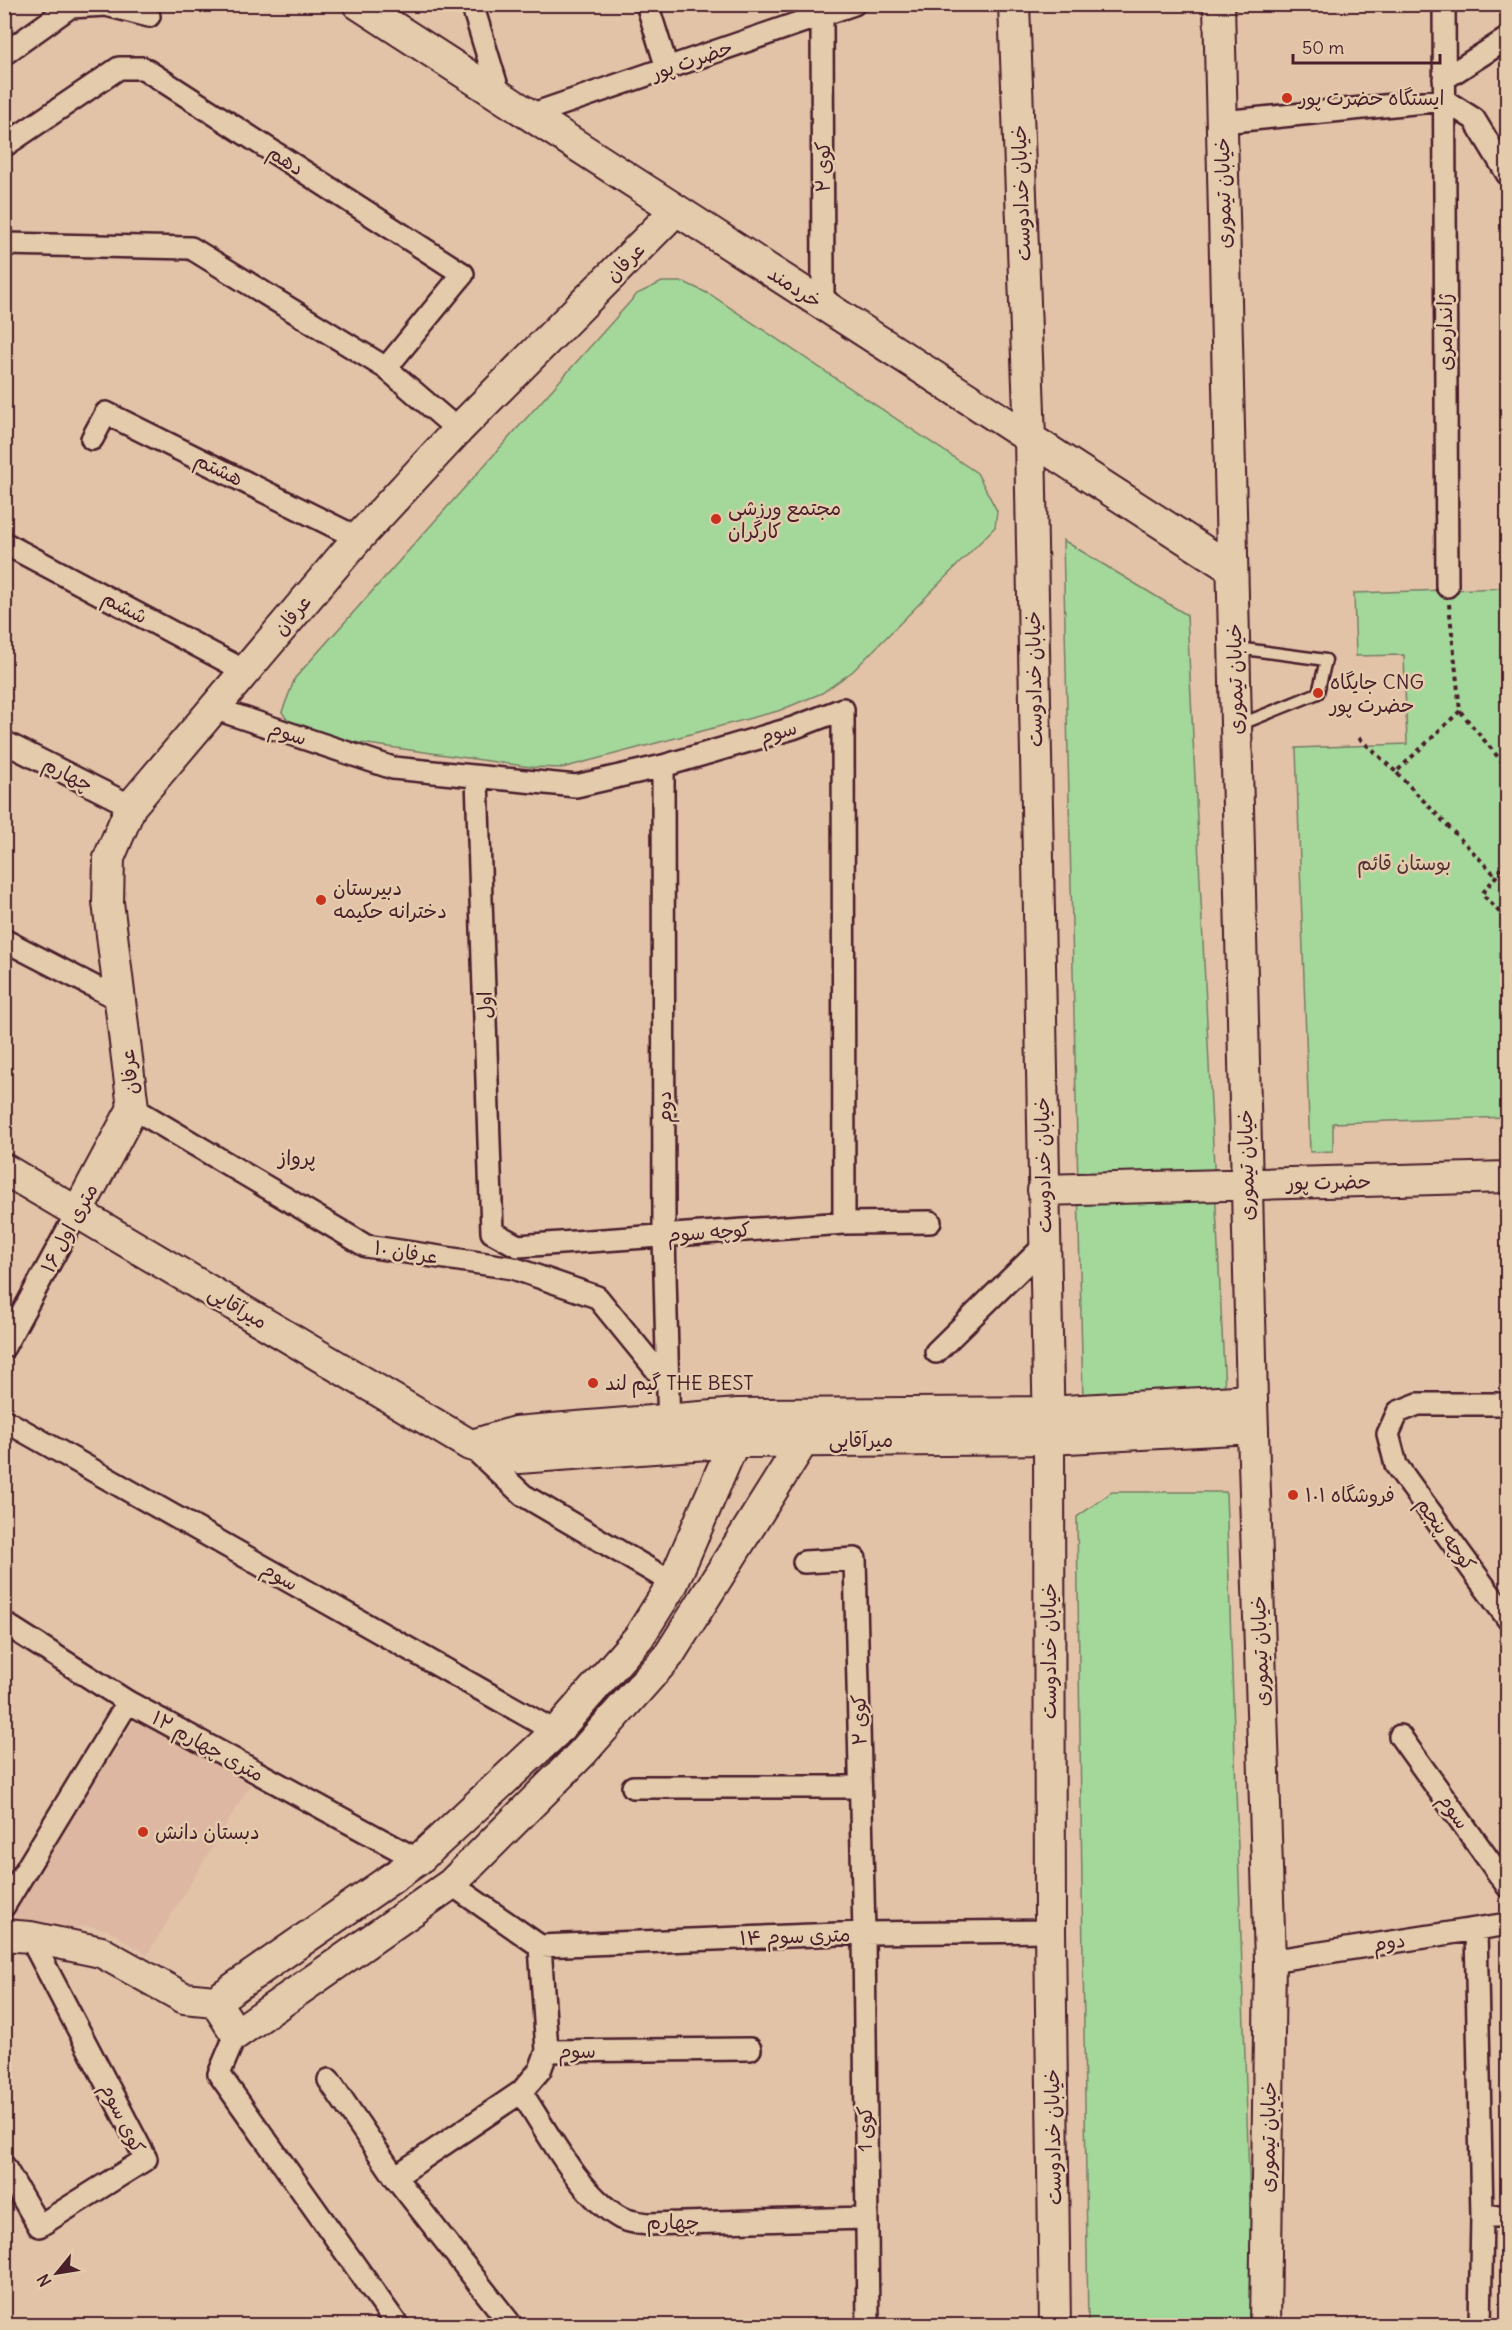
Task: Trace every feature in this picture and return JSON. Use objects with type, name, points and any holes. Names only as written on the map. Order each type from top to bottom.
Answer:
[{"type":"street","name":"خردمند","points":[[358,4],[1232,569]]},
{"type":"street","points":[[472,4],[500,96]]},
{"type":"street","points":[[647,4],[667,68]]},
{"type":"street","name":"حضرت پور","points":[[530,115],[667,68],[820,10],[854,4]]},
{"type":"street","name":"خیابان خدادوست","points":[[1014,4],[1030,439],[1042,1190],[1045,1245],[1055,2325]]},
{"type":"street","name":"خیابان تیموری","points":[[1219,4],[1252,1414],[1270,1961],[1265,2325]]},
{"type":"street","name":"ژاندارمری","points":[[1444,4],[1447,586]]},
{"type":"street","points":[[4,54],[70,7],[106,5],[150,16]]},
{"type":"street","name":"کوی ۲","points":[[820,10],[823,296],[837,314]]},
{"type":"street","points":[[1222,122],[1444,89],[1508,38]]},
{"type":"street","name":"دهم","points":[[4,146],[119,68],[143,68],[463,274],[386,368]]},
{"type":"street","points":[[1444,89],[1474,119],[1508,176]]},
{"type":"street","name":"عرفان","points":[[134,1108],[108,902],[109,858],[130,806],[358,538],[458,430],[676,210]]},
{"type":"street","points":[[4,244],[191,248],[386,368],[458,430]]},
{"type":"street","name":"هشتم","points":[[92,439],[106,413],[358,538]]},
{"type":"street","name":"ششم","points":[[4,543],[245,671]]},
{"type":"street","name":"سوم","points":[[213,708],[393,768],[576,786],[663,766],[793,728],[843,709],[844,1222]]},
{"type":"street","name":"چهارم","points":[[4,742],[130,806]]},
{"type":"street","name":"دوم","points":[[663,766],[664,1236],[669,1433]]},
{"type":"street","name":"اول","points":[[477,778],[492,1232]]},
{"type":"street","points":[[4,940],[122,1001]]},
{"type":"street","name":"۱۶ متری اول","points":[[4,1347],[134,1108]]},
{"type":"street","name":"عرفان ۱۰","points":[[134,1108],[366,1246],[513,1268],[597,1297],[668,1384]]},
{"type":"street","name":"میرآقایی","points":[[4,1169],[470,1445],[515,1432],[669,1433],[736,1428],[1048,1425],[1252,1414]]},
{"type":"street","name":"حضرت پور","points":[[1042,1190],[1508,1177]]},
{"type":"street","name":"کوچه سوم","points":[[492,1232],[518,1246],[844,1222],[930,1222]]},
{"type":"street","points":[[936,1352],[1045,1245]]},
{"type":"street","name":"کوچه پنجم","points":[[1508,1404],[1418,1404],[1398,1412],[1388,1434],[1396,1465],[1508,1619]]},
{"type":"street","name":"سوم","points":[[4,1420],[556,1732]]},
{"type":"street","points":[[398,2325],[219,2074],[236,2034],[451,1884],[582,1753],[669,1655],[806,1427]]},
{"type":"street","points":[[17,1936],[101,1952],[184,1998],[215,2001],[418,1860],[556,1732],[639,1637],[673,1583],[736,1428]]},
{"type":"street","points":[[470,1445],[523,1495],[673,1583]]},
{"type":"street","name":"کوی ۲","points":[[804,1562],[855,1558],[864,1933]]},
{"type":"street","name":"۱۲ متری چهارم","points":[[4,1623],[128,1702],[418,1860]]},
{"type":"street","points":[[4,1906],[128,1702]]},
{"type":"street","name":"سوم","points":[[1400,1736],[1508,1887]]},
{"type":"street","points":[[633,1787],[860,1787]]},
{"type":"street","points":[[451,1884],[540,1946]]},
{"type":"street","name":"دوم","points":[[1270,1961],[1508,1924]]},
{"type":"street","points":[[1476,1929],[1482,2216],[1479,2325]]},
{"type":"street","name":"۱۴ متری سوم","points":[[540,1946],[864,1933],[1050,1931]]},
{"type":"street","name":"کوی 1","points":[[864,1933],[865,2218],[868,2251],[868,2325]]},
{"type":"street","name":"کوی سوم","points":[[4,2166],[39,2226],[146,2158],[17,1936]]},
{"type":"street","name":"سوم","points":[[540,1946],[547,2051],[750,2049]]},
{"type":"street","points":[[215,2001],[236,2034]]},
{"type":"street","points":[[395,2178],[521,2092],[540,2070],[547,2051]]},
{"type":"street","points":[[329,2080],[395,2178],[512,2325]]},
{"type":"street","name":"چهارم","points":[[521,2092],[584,2186],[605,2208],[623,2220],[648,2224],[865,2218]]},
{"type":"street","points":[[1482,2216],[1508,2216]]},
{"type":"lane","points":[[1234,648],[1326,660],[1318,693],[1236,726]]},
{"type":"path","points":[[1447,586],[1460,711],[1508,769]]},
{"type":"path","points":[[1396,772],[1460,711]]},
{"type":"path","points":[[1359,738],[1396,772],[1496,876]]},
{"type":"path","points":[[1508,861],[1482,894],[1508,921]]},
{"type":"shaded area","name":"دبستان دانش","points":[[137,1716],[250,1785],[147,1955],[108,1930],[89,1926],[42,1929],[17,1924],[14,1915],[20,1902]]},
{"type":"green space","name":"مجتمع ورزشی کارگران","points":[[662,282],[684,282],[711,295],[977,473],[997,511],[995,527],[853,671],[822,693],[778,711],[562,768],[531,767],[332,739],[294,730],[282,712],[295,678],[637,294]]},
{"type":"green space","points":[[1063,540],[1187,615],[1225,1391],[1083,1400]]},
{"type":"green space","name":"بوستان قائم","points":[[1507,588],[1507,1117],[1333,1123],[1333,1151],[1310,1152],[1296,748],[1407,744],[1404,655],[1356,656],[1354,593]]},
{"type":"green space","points":[[1112,1492],[1226,1492],[1254,2325],[1088,2325],[1077,1517]]},
{"type":"place","name":"ایستگاه حضرت پور","points":[[1287,98]]},
{"type":"place","name":"مجتمع ورزشی کارگران","points":[[716,519]]},
{"type":"place","name":"جایگاه CNG حضرت پور","points":[[1318,693]]},
{"type":"place","name":"دبیرستان دخترانه حکیمه","points":[[321,900]]},
{"type":"place","name":"گیم لند THE BEST","points":[[593,1383]]},
{"type":"place","name":"فروشگاه ۱۰۱","points":[[1293,1495]]},
{"type":"place","name":"دبستان دانش","points":[[143,1832]]},
{"type":"district","name":"پرواز","points":[[297,1158]]}]
